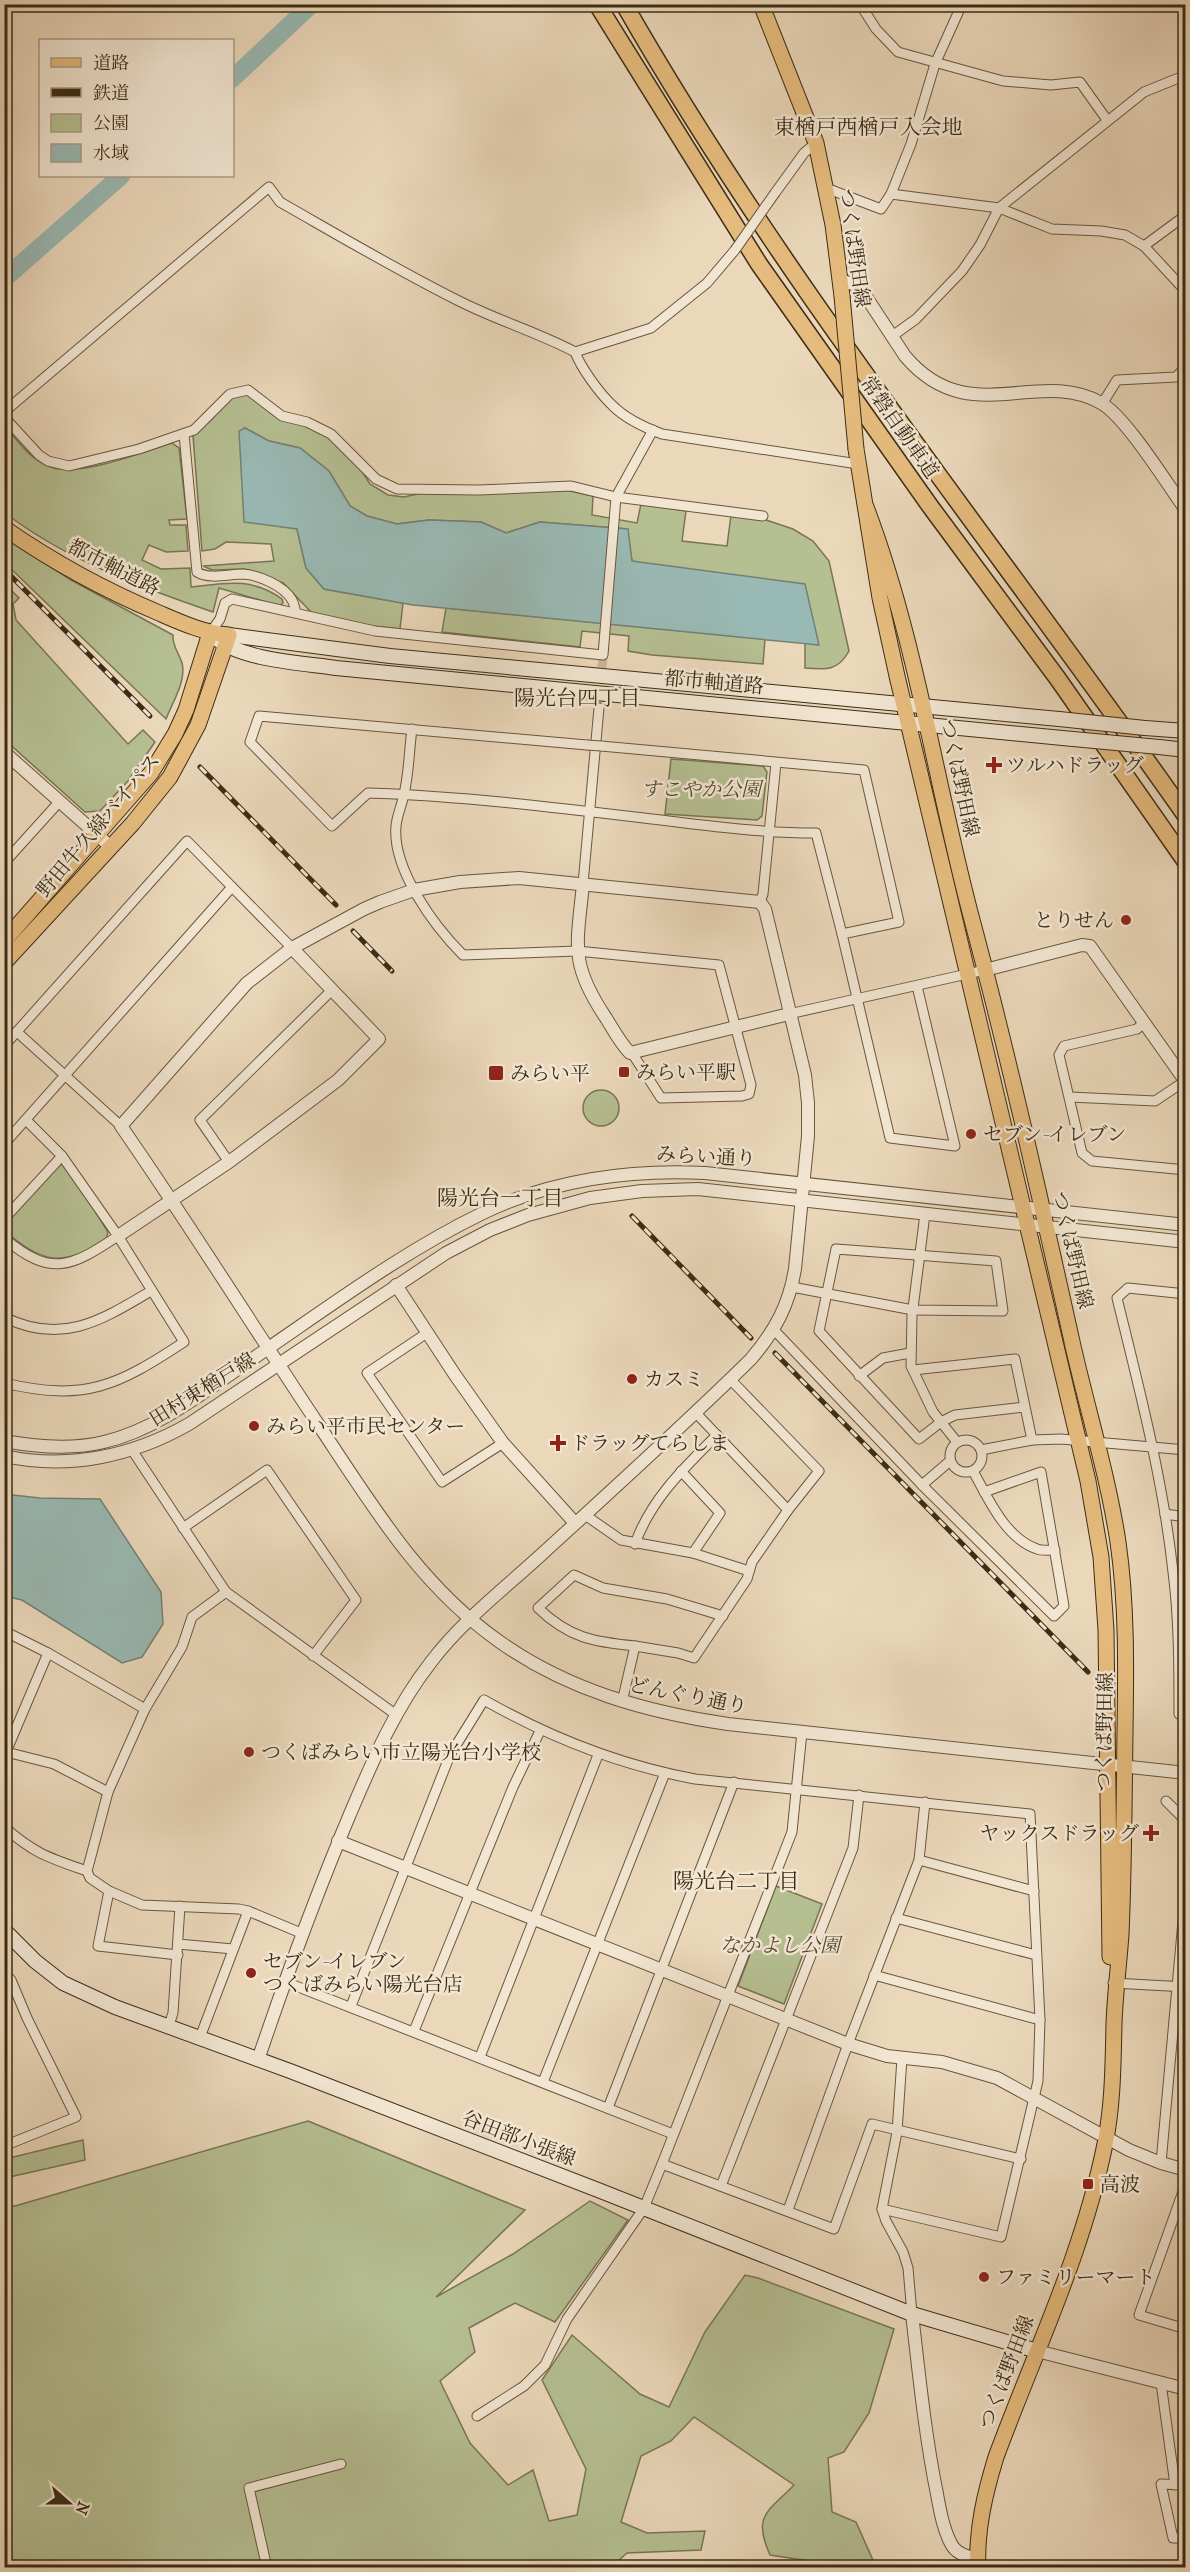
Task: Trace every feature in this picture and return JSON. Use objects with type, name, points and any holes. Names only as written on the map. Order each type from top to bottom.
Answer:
[{"type":"highway","name":"常磐自動車道","points":[[597,4],[759,264],[930,506],[1058,679],[1185,862]]},
{"type":"highway","name":"常磐自動車道","points":[[624,4],[777,250],[948,491],[1185,816]]},
{"type":"main road","name":"つくば野田線","points":[[761,4],[816,143],[826,188],[841,288],[857,457],[880,598],[1079,1440],[1096,1527],[1103,1587],[1107,1659],[1114,1983],[1114,2070],[1107,2137],[1090,2207],[996,2457],[986,2491],[978,2563]]},
{"type":"main road","name":"つくば野田線","points":[[866,507],[886,559],[957,865],[986,970],[1076,1359],[1098,1442],[1118,1541],[1123,1588],[1126,1683],[1125,1767],[1114,1983]]},
{"type":"main road","name":"都市軸道路","points":[[4,528],[39,552],[136,604],[285,660],[336,668],[1185,750]]},
{"type":"main road","name":"野田牛久線バイパス","points":[[4,941],[151,773],[176,734],[210,633]]},
{"type":"main road","name":"都市軸道路","points":[[227,640],[1185,731]]},
{"type":"main road","name":"野田牛久線バイパス","points":[[4,963],[163,788],[189,746],[227,640]]},
{"type":"main road","name":"谷田部小張線","points":[[4,1930],[35,1961],[63,1983],[106,2004],[644,2208],[912,2314],[1037,2351]]},
{"type":"street","points":[[860,4],[876,29],[898,52],[1003,81],[1051,85],[1080,82],[1107,120]]},
{"type":"street","points":[[826,188],[881,209],[891,194],[911,144],[935,64],[962,4]]},
{"type":"street","points":[[891,337],[916,319],[962,271],[980,245],[999,208],[1144,92],[1185,75]]},
{"type":"street","points":[[4,412],[268,187],[280,202],[456,300],[506,324],[554,341],[575,352],[651,328],[707,283],[735,250],[804,153],[816,143]]},
{"type":"street","points":[[891,194],[999,208],[1052,229],[1101,231],[1125,235],[1144,246],[1184,286]]},
{"type":"street","points":[[1144,246],[1185,215]]},
{"type":"street","points":[[841,288],[859,286],[891,337],[913,366],[936,382],[953,390],[984,395],[1069,391],[1102,404],[1129,431],[1185,510]]},
{"type":"street","points":[[575,352],[578,362],[613,407],[662,434],[857,457]]},
{"type":"street","points":[[1102,404],[1117,380],[1176,377],[1185,367]]},
{"type":"street","points":[[4,417],[39,455],[48,461],[69,466],[139,449],[184,434],[205,422],[230,394],[248,390],[282,416],[307,422],[331,434],[376,479],[397,489],[479,490],[571,486],[616,501],[763,516]]},
{"type":"street","points":[[210,633],[220,619],[225,603],[232,599],[375,631],[603,655],[616,501],[652,430]]},
{"type":"street","points":[[184,434],[197,572],[202,575],[246,574],[277,585],[292,600],[296,613]]},
{"type":"street","points":[[412,729],[405,794],[396,826],[398,851],[414,890],[431,920],[463,955],[577,951],[719,965],[751,1085],[749,1094],[661,1098],[593,999],[579,970],[577,951],[598,708]]},
{"type":"street","points":[[842,934],[899,922],[864,770],[259,716],[250,742],[332,826],[368,793],[405,794],[589,812],[770,833],[816,833],[890,1138],[955,1146],[917,986]]},
{"type":"street","points":[[4,752],[111,847]]},
{"type":"street","points":[[759,902],[764,894],[776,763]]},
{"type":"street","points":[[6,859],[60,801]]},
{"type":"street","points":[[4,1046],[187,842],[379,1039],[338,1080],[229,1162],[84,1259],[56,1264],[41,1262],[28,1256],[4,1238]]},
{"type":"street","points":[[17,1032],[121,1126],[247,983],[292,948],[363,909],[414,890],[491,879],[519,878],[759,902],[765,909],[805,1075],[808,1103],[804,1183],[792,1287],[782,1316],[751,1359],[454,1634],[431,1661],[395,1714],[338,1841],[301,1933],[258,2060]]},
{"type":"street","points":[[4,1144],[232,887]]},
{"type":"street","points":[[632,1053],[789,1014],[986,970],[1082,945],[1090,946],[1185,1081],[1155,1101],[1070,1097]]},
{"type":"street","points":[[229,1162],[200,1120],[332,990]]},
{"type":"street","points":[[1143,1023],[1137,1029],[1064,1046],[1059,1055],[1082,1153],[1092,1161],[1185,1170]]},
{"type":"street","points":[[4,1383],[33,1390],[60,1392],[111,1384],[145,1368],[184,1342],[118,1236],[62,1156],[26,1120]]},
{"type":"street","name":"どんぐり通り","points":[[121,1126],[393,1536],[418,1569],[471,1619],[500,1642],[539,1666],[573,1684],[622,1702],[689,1719],[1185,1773]]},
{"type":"street","points":[[4,1219],[62,1156]]},
{"type":"street","name":"みらい通り","points":[[268,1349],[434,1239],[484,1212],[532,1194],[570,1184],[648,1172],[705,1173],[1185,1225]]},
{"type":"street","name":"みらい通り","points":[[278,1364],[446,1253],[501,1225],[590,1198],[642,1191],[698,1189],[1185,1242]]},
{"type":"street","points":[[924,1214],[910,1353],[913,1370],[933,1412],[957,1442]]},
{"type":"street","points":[[792,1287],[828,1294],[913,1310],[1003,1311],[996,1261],[836,1249],[828,1294],[819,1331],[919,1439],[941,1422],[955,1415],[1024,1407]]},
{"type":"street","points":[[396,1285],[503,1443],[580,1519],[635,1544],[693,1554],[749,1571]]},
{"type":"street","points":[[1185,1294],[1128,1288],[1117,1298],[1153,1447],[1165,1514],[1174,1573],[1178,1629],[1179,1714],[1185,1714]]},
{"type":"street","points":[[4,1317],[33,1327],[58,1330],[79,1327],[104,1320],[151,1292]]},
{"type":"street","points":[[774,1330],[922,1485],[1054,1616],[1064,1606],[1041,1472],[984,1492]]},
{"type":"street","points":[[427,1333],[367,1373],[442,1482],[503,1443]]},
{"type":"street","name":"田村東楢戸線","points":[[4,1441],[55,1447],[104,1442],[132,1432],[185,1405],[268,1349]]},
{"type":"street","points":[[859,1376],[883,1358],[910,1353]]},
{"type":"street","points":[[913,1370],[1015,1359],[1032,1440]]},
{"type":"street","name":"田村東楢戸線","points":[[4,1456],[53,1462],[86,1460],[132,1450],[159,1441],[189,1424],[278,1364]]},
{"type":"street","points":[[723,1616],[667,1599],[603,1588],[574,1575],[538,1608],[553,1623],[581,1638],[678,1653],[694,1658],[723,1616],[747,1579],[752,1562],[788,1510],[819,1471],[730,1379]]},
{"type":"street","points":[[696,1412],[788,1510]]},
{"type":"street","points":[[635,1544],[649,1512],[665,1488],[717,1435]]},
{"type":"street","points":[[962,1440],[974,1442],[981,1450],[980,1464],[973,1471],[957,1470],[950,1461],[950,1451],[957,1442],[962,1440]]},
{"type":"street","points":[[981,1450],[1032,1440],[1079,1440],[1185,1450]]},
{"type":"street","points":[[132,1450],[226,1592],[395,1714]]},
{"type":"street","points":[[922,1485],[950,1461]]},
{"type":"street","points":[[183,1528],[267,1470],[356,1600],[312,1656]]},
{"type":"street","points":[[681,1471],[720,1513],[693,1554]]},
{"type":"street","points":[[973,1471],[1004,1523],[1027,1544],[1039,1550],[1055,1550]]},
{"type":"street","points":[[1165,1514],[1185,1516]]},
{"type":"street","points":[[226,1592],[192,1617],[182,1647],[145,1709],[108,1792],[87,1871],[90,1878],[110,1891],[142,1905],[240,1909],[301,1933]]},
{"type":"street","points":[[4,1631],[48,1653],[145,1709]]},
{"type":"street","points":[[622,1702],[635,1646]]},
{"type":"street","points":[[48,1653],[9,1732],[6,1752],[54,1764],[108,1792]]},
{"type":"street","points":[[351,2006],[450,1755],[484,1700],[540,1731],[598,1755],[665,1773],[1030,1814],[1040,2020],[1035,2097],[1001,2237],[882,2209]]},
{"type":"street","points":[[414,2031],[468,1893],[513,1787],[540,1731]]},
{"type":"street","points":[[477,2416],[524,2386],[545,2366],[567,2319],[644,2208],[792,1832],[802,1732]]},
{"type":"street","points":[[480,2057],[598,1755]]},
{"type":"street","points":[[543,2082],[665,1773]]},
{"type":"street","points":[[608,2108],[734,1782]]},
{"type":"street","points":[[721,2186],[853,1848],[859,1795]]},
{"type":"street","points":[[1166,1801],[1185,1821]]},
{"type":"street","points":[[788,2210],[848,2044],[919,1860],[925,1802]]},
{"type":"street","points":[[4,1827],[35,1851],[87,1871]]},
{"type":"street","points":[[338,1841],[848,2044],[902,2058],[942,2062],[997,2078],[1107,2137],[1161,2163],[1185,2170]]},
{"type":"street","points":[[919,1860],[1034,1891]]},
{"type":"street","points":[[1161,2163],[1181,1987],[1185,1888]]},
{"type":"street","points":[[110,1891],[98,1946],[178,1955]]},
{"type":"street","points":[[168,2028],[173,2013],[180,1906]]},
{"type":"street","points":[[199,2040],[248,1911]]},
{"type":"street","points":[[896,1918],[1036,1955]]},
{"type":"street","points":[[178,1944],[233,1949]]},
{"type":"street","points":[[4,1972],[11,1980],[27,2018],[76,2117],[4,2145]]},
{"type":"street","points":[[874,1975],[1040,2020]]},
{"type":"street","points":[[284,1981],[673,2134]]},
{"type":"street","points":[[1114,1983],[1181,1987]]},
{"type":"street","points":[[902,2058],[897,2132],[882,2209],[886,2222],[903,2252],[908,2268],[930,2457],[948,2537],[954,2547],[978,2563]]},
{"type":"street","points":[[662,2164],[834,2229],[872,2124],[897,2132],[1021,2159]]},
{"type":"street","points":[[1185,2183],[1139,2315],[1185,2328]]},
{"type":"street","points":[[1037,2351],[1185,2389]]},
{"type":"street","points":[[1161,2383],[1175,2485]]},
{"type":"street","points":[[267,2568],[249,2488],[341,2464]]},
{"type":"street","points":[[1185,2485],[1161,2484],[1173,2538],[1185,2538]]},
{"type":"green space","points":[[245,393],[280,418],[308,426],[327,436],[356,462],[370,484],[388,495],[404,497],[431,491],[566,490],[593,496],[592,515],[637,523],[641,504],[686,511],[682,541],[727,546],[731,515],[763,519],[793,529],[813,541],[829,561],[849,651],[845,658],[831,668],[805,668],[805,643],[818,645],[632,561],[627,529],[540,522],[506,533],[481,522],[429,520],[397,524],[367,516],[350,506],[329,471],[300,448],[269,441],[245,428],[297,529],[306,568],[324,589],[403,603],[400,629],[370,626],[313,614],[283,583],[245,569],[212,570],[203,566],[274,561],[271,544],[226,542],[215,549],[202,551],[193,436],[212,419],[232,395]]},
{"type":"green space","points":[[4,425],[41,463],[60,469],[75,469],[109,463],[172,443],[179,448],[187,519],[169,520],[170,525],[186,525],[188,551],[166,552],[149,545],[142,560],[161,569],[190,568],[191,587],[227,583],[249,584],[271,592],[282,599],[283,603],[280,606],[219,588],[213,612],[105,571],[53,545],[29,530],[5,513]]},
{"type":"green space","points":[[4,536],[71,580],[173,635],[183,670],[178,691],[166,719],[5,563]]},
{"type":"green space","points":[[5,584],[19,598],[13,604],[16,620],[128,744],[143,730],[155,742],[128,781],[100,811],[85,812],[5,740]]},
{"type":"green space","points":[[446,608],[765,639],[763,664],[628,651],[629,636],[582,631],[580,647],[442,632]]},
{"type":"green space","name":"すこやか公園","points":[[671,759],[763,766],[767,772],[762,816],[757,820],[665,814]]},
{"type":"green space","points":[[601,1090],[614,1095],[619,1108],[614,1121],[601,1126],[588,1121],[583,1108],[588,1095]]},
{"type":"green space","points":[[57,1164],[66,1165],[108,1232],[106,1240],[78,1255],[65,1258],[54,1258],[30,1250],[5,1231],[5,1223]]},
{"type":"green space","name":"なかよし公園","points":[[776,1886],[822,1904],[784,2004],[738,1986]]},
{"type":"green space","points":[[308,2121],[525,2210],[436,2297],[513,2254],[590,2201],[628,2220],[555,2322],[515,2303],[469,2328],[475,2352],[440,2381],[470,2443],[508,2485],[533,2470],[549,2521],[577,2515],[586,2469],[542,2380],[572,2335],[640,2394],[669,2407],[705,2332],[745,2275],[894,2329],[869,2413],[844,2452],[828,2458],[832,2512],[856,2522],[876,2567],[811,2567],[809,2561],[770,2555],[762,2531],[763,2522],[770,2508],[794,2485],[694,2417],[671,2441],[641,2456],[621,2522],[647,2533],[705,2531],[701,2550],[627,2553],[610,2568],[5,2567],[4,2205],[15,2206]]},
{"type":"green space","points":[[83,2140],[85,2160],[5,2178],[5,2159]]},
{"type":"water","points":[[245,428],[269,441],[300,448],[329,471],[350,506],[367,516],[397,524],[429,520],[481,522],[506,533],[540,522],[628,529],[632,561],[805,584],[819,645],[413,605],[324,589],[306,568],[297,529],[244,522],[239,431]]},
{"type":"water","points":[[4,1494],[40,1498],[100,1499],[161,1592],[163,1624],[142,1657],[122,1663],[22,1600],[5,1596]]},
{"type":"waterway","points":[[234,77],[312,4]]},
{"type":"waterway","points":[[4,279],[120,177]]},
{"type":"tunnel","points":[[599,708],[603,655]]},
{"type":"railway","points":[[4,569],[150,716]]},
{"type":"railway","points":[[200,767],[336,905]]},
{"type":"railway","points":[[353,931],[392,971]]},
{"type":"railway","points":[[632,1216],[751,1338]]},
{"type":"railway","points":[[775,1353],[1088,1672]]},
{"type":"place","name":"ツルハドラッグ","points":[[994,765]]},
{"type":"place","name":"とりせん","points":[[1126,920]]},
{"type":"place","name":"みらい平駅","points":[[624,1072]]},
{"type":"place","name":"みらい平","points":[[496,1073]]},
{"type":"place","name":"セブン-イレブン","points":[[971,1134]]},
{"type":"place","name":"カスミ","points":[[632,1379]]},
{"type":"place","name":"みらい平市民センター","points":[[254,1426]]},
{"type":"place","name":"ドラッグてらしま","points":[[558,1443]]},
{"type":"place","name":"つくばみらい市立陽光台小学校","points":[[249,1752]]},
{"type":"place","name":"ヤックスドラッグ","points":[[1151,1833]]},
{"type":"place","name":"セブン-イレブン つくばみらい陽光台店","points":[[251,1973]]},
{"type":"place","name":"高波","points":[[1088,2184]]},
{"type":"place","name":"ファミリーマート","points":[[984,2277]]},
{"type":"district","name":"東楢戸西楢戸入会地","points":[[868,127]]},
{"type":"district","name":"陽光台四丁目","points":[[577,698]]},
{"type":"district","name":"陽光台一丁目","points":[[500,1198]]},
{"type":"district","name":"陽光台二丁目","points":[[736,1881]]}]
